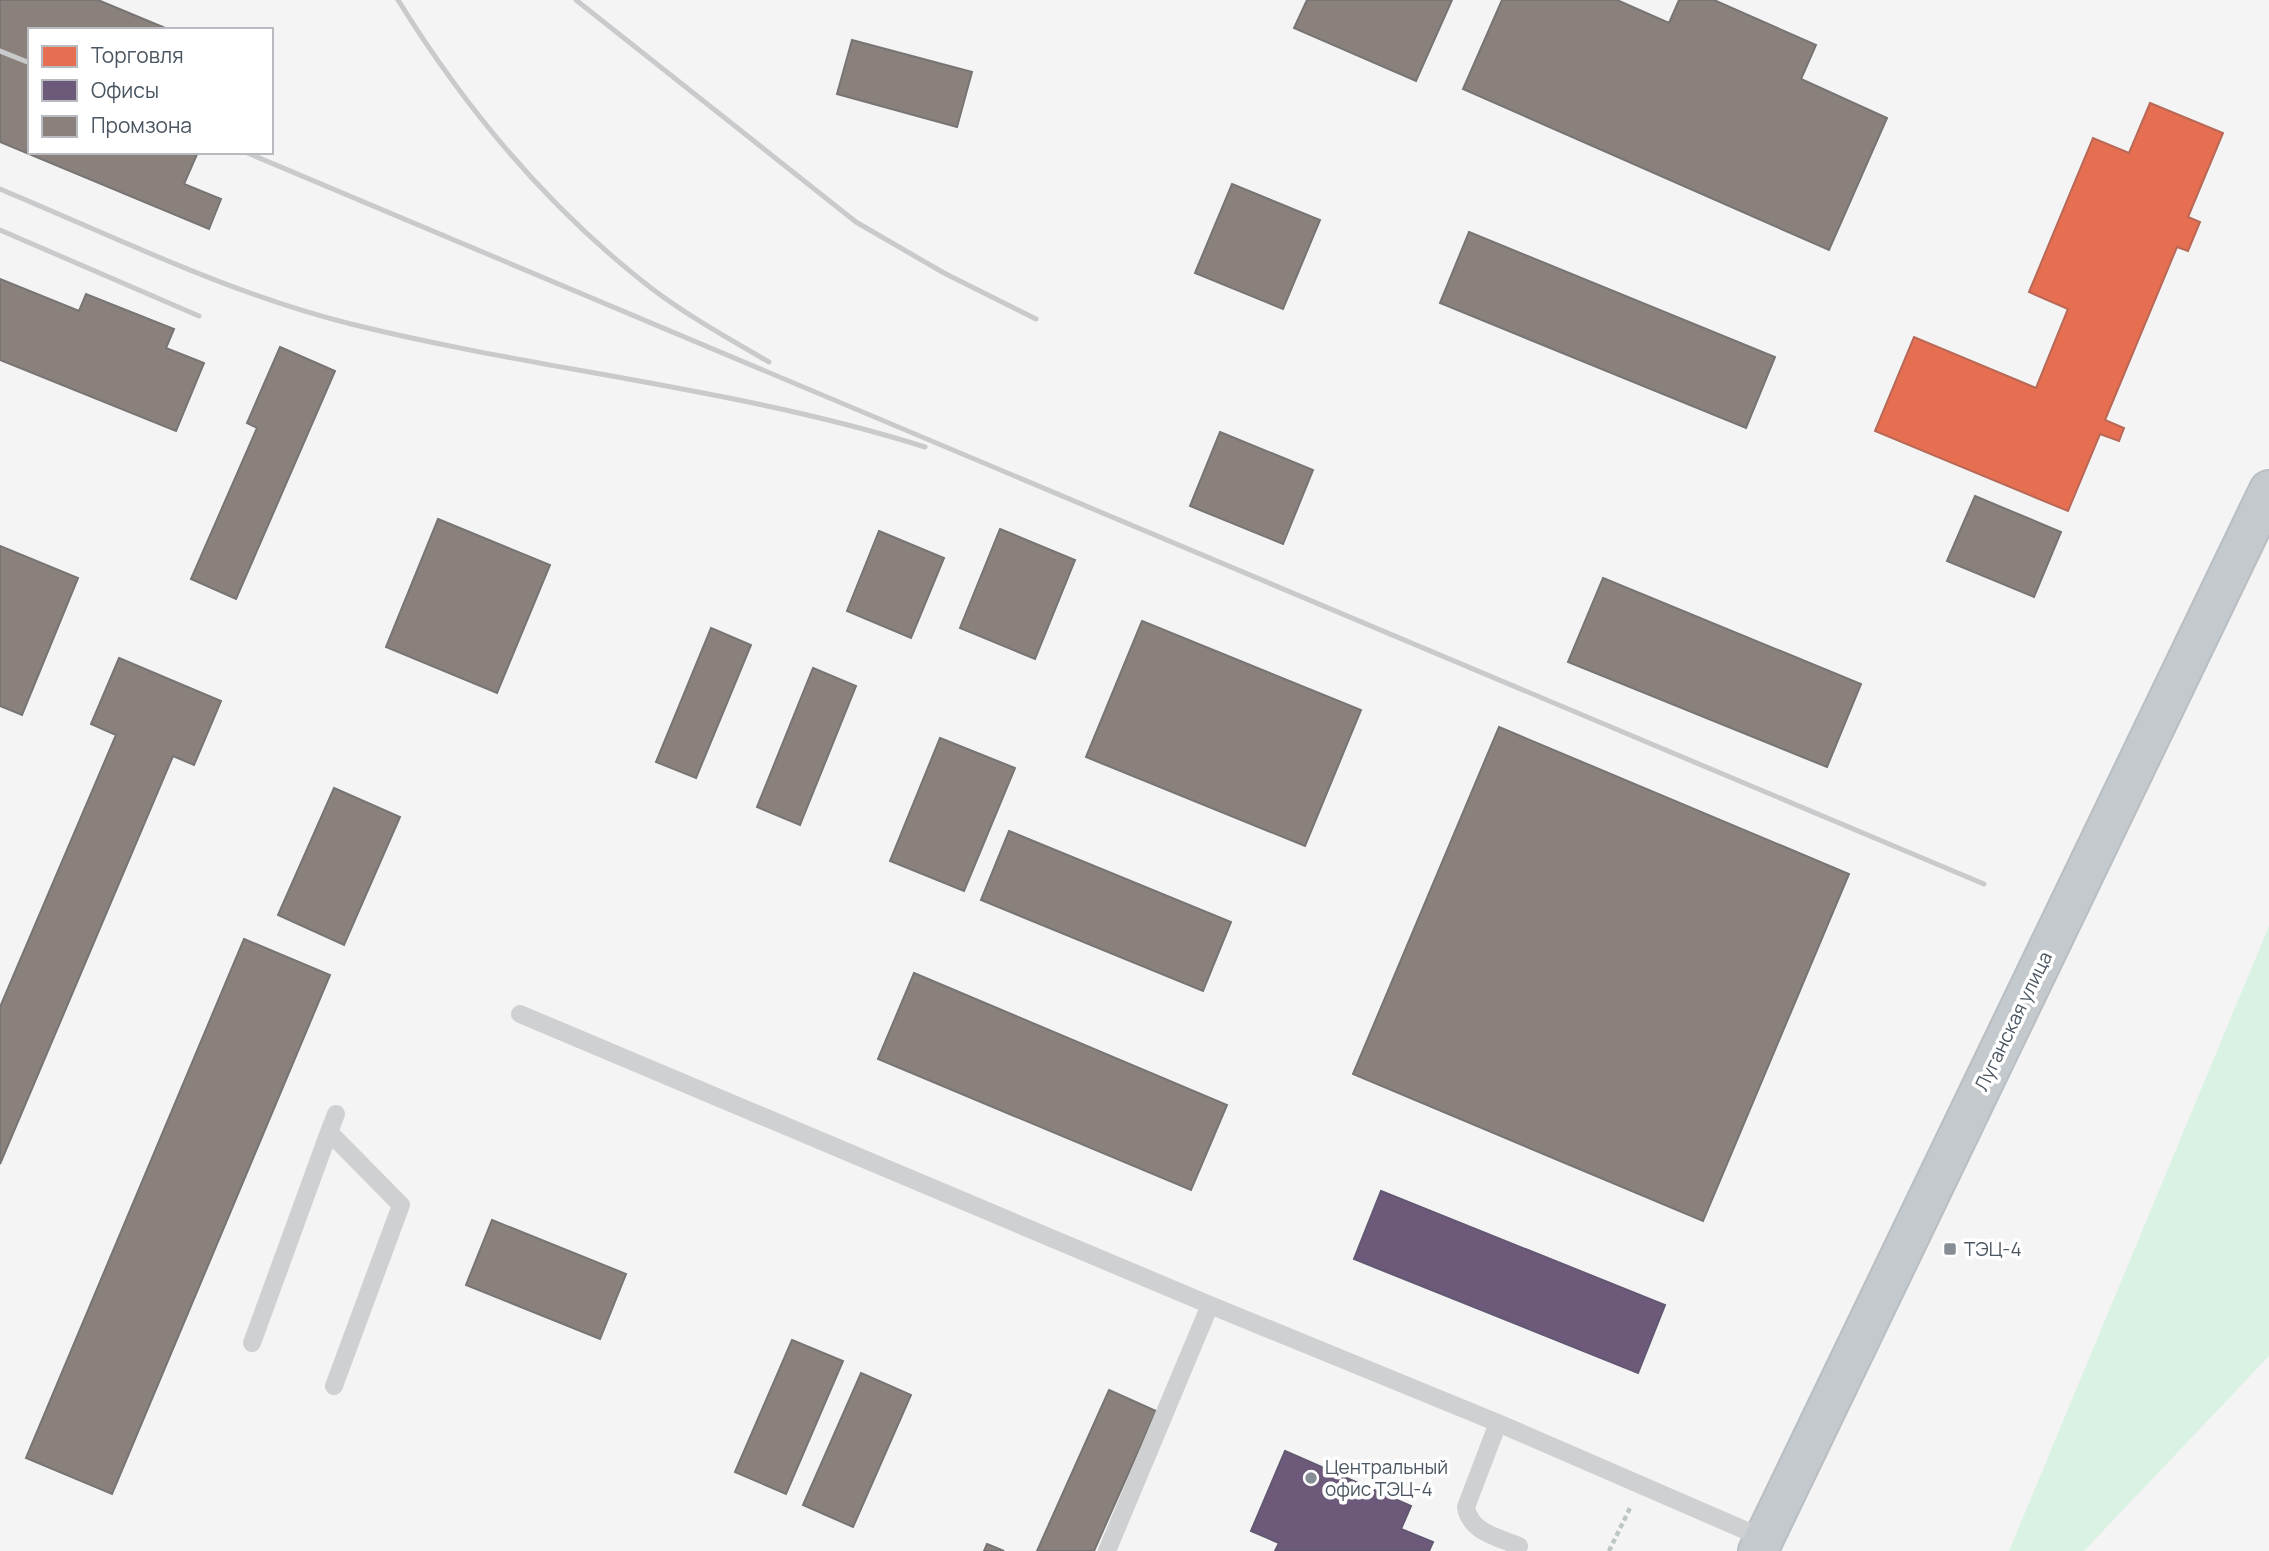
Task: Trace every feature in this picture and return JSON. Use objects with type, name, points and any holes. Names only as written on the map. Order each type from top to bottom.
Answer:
[{"type":"highway","name":"Луганская улица","points":[[1760,1545],[2269,490]]},
{"type":"lane","points":[[520,1014],[1210,1306],[1498,1423],[1760,1545]]},
{"type":"lane","points":[[252,1343],[336,1114]]},
{"type":"lane","points":[[329,1132],[401,1205],[334,1386]]},
{"type":"lane","points":[[1107,1551],[1210,1306]]},
{"type":"lane","points":[[1498,1423],[1466,1507],[1468,1519],[1476,1528],[1519,1546],[1517,1551]]},
{"type":"path","points":[[1609,1551],[1631,1505]]},
{"type":"green space","points":[[2269,926],[2269,1356],[2084,1551],[2009,1551]]},
{"type":"building: Торговля","points":[[2150,103],[2223,133],[2188,217],[2200,222],[2188,251],[2177,247],[2105,420],[2124,428],[2119,441],[2100,434],[2068,511],[1875,431],[1914,337],[2036,388],[2068,309],[2029,292],[2093,138],[2129,153]]},
{"type":"building: Офисы","points":[[1381,1191],[1665,1305],[1638,1373],[1354,1259]]},
{"type":"building: Офисы","name":"Центральный офис ТЭЦ-4","points":[[1285,1451],[1411,1506],[1401,1529],[1433,1542],[1429,1551],[1275,1551],[1279,1543],[1251,1531]]},
{"type":"building: Промзона","points":[[0,0],[98,0],[165,28],[28,28],[28,154],[0,142]]},
{"type":"building: Промзона","points":[[1307,0],[1452,0],[1416,81],[1294,28]]},
{"type":"building: Промзона","points":[[1502,0],[1617,0],[1669,23],[1679,0],[1714,0],[1816,45],[1801,79],[1887,118],[1829,250],[1463,89]]},
{"type":"building: Промзона","points":[[852,40],[972,72],[957,127],[837,94]]},
{"type":"building: Промзона","points":[[29,154],[197,154],[184,184],[221,199],[209,229]]},
{"type":"building: Промзона","points":[[1232,184],[1320,220],[1283,309],[1195,273]]},
{"type":"building: Промзона","points":[[1469,232],[1775,357],[1746,428],[1440,303]]},
{"type":"building: Промзона","points":[[0,279],[79,311],[86,294],[174,329],[166,348],[204,363],[176,431],[0,360]]},
{"type":"building: Промзона","points":[[280,347],[335,371],[236,599],[191,579],[257,428],[247,423]]},
{"type":"building: Промзона","points":[[1220,432],[1313,470],[1283,544],[1190,506]]},
{"type":"building: Промзона","points":[[1975,496],[2061,532],[2034,597],[1947,561]]},
{"type":"building: Промзона","points":[[438,519],[550,565],[497,693],[386,647]]},
{"type":"building: Промзона","points":[[1000,529],[1075,560],[1035,659],[960,628]]},
{"type":"building: Промзона","points":[[879,531],[944,558],[911,638],[847,611]]},
{"type":"building: Промзона","points":[[0,546],[78,578],[22,715],[0,706]]},
{"type":"building: Промзона","points":[[1603,578],[1861,684],[1827,767],[1568,662]]},
{"type":"building: Промзона","points":[[1142,621],[1361,710],[1305,846],[1086,757]]},
{"type":"building: Промзона","points":[[711,628],[751,645],[696,778],[656,762]]},
{"type":"building: Промзона","points":[[119,658],[221,701],[194,765],[173,756],[0,1164],[0,1007],[116,735],[91,724]]},
{"type":"building: Промзона","points":[[813,668],[856,686],[800,825],[757,807]]},
{"type":"building: Промзона","points":[[1499,727],[1849,874],[1703,1221],[1353,1074]]},
{"type":"building: Промзона","points":[[940,738],[1015,768],[964,891],[890,861]]},
{"type":"building: Промзона","points":[[334,788],[400,817],[344,945],[278,915]]},
{"type":"building: Промзона","points":[[1009,831],[1231,922],[1203,991],[981,900]]},
{"type":"building: Промзона","points":[[244,939],[330,975],[112,1494],[26,1458]]},
{"type":"building: Промзона","points":[[914,973],[1227,1105],[1191,1190],[878,1059]]},
{"type":"building: Промзона","points":[[492,1220],[626,1274],[600,1339],[466,1285]]},
{"type":"building: Промзона","points":[[792,1340],[843,1361],[786,1494],[735,1472]]},
{"type":"building: Промзона","points":[[861,1373],[911,1395],[853,1527],[803,1505]]},
{"type":"building: Промзона","points":[[1109,1390],[1156,1411],[1094,1551],[1037,1551]]},
{"type":"building: Промзона","points":[[987,1544],[1004,1551],[984,1551]]},
{"type":"railway","points":[[398,0],[451,79],[481,118],[511,155],[578,225],[651,288],[709,327],[769,362]]},
{"type":"railway","points":[[576,0],[856,222],[944,273],[1036,319]]},
{"type":"railway","points":[[0,51],[28,62]]},
{"type":"railway","points":[[250,154],[1984,884]]},
{"type":"railway","points":[[0,189],[217,281],[306,312],[495,355],[783,410],[925,447]]},
{"type":"railway","points":[[0,230],[199,316]]},
{"type":"place","name":"ТЭЦ-4","points":[[1950,1249]]},
{"type":"place","name":"Центральный офис ТЭЦ-4","points":[[1311,1478]]}]
